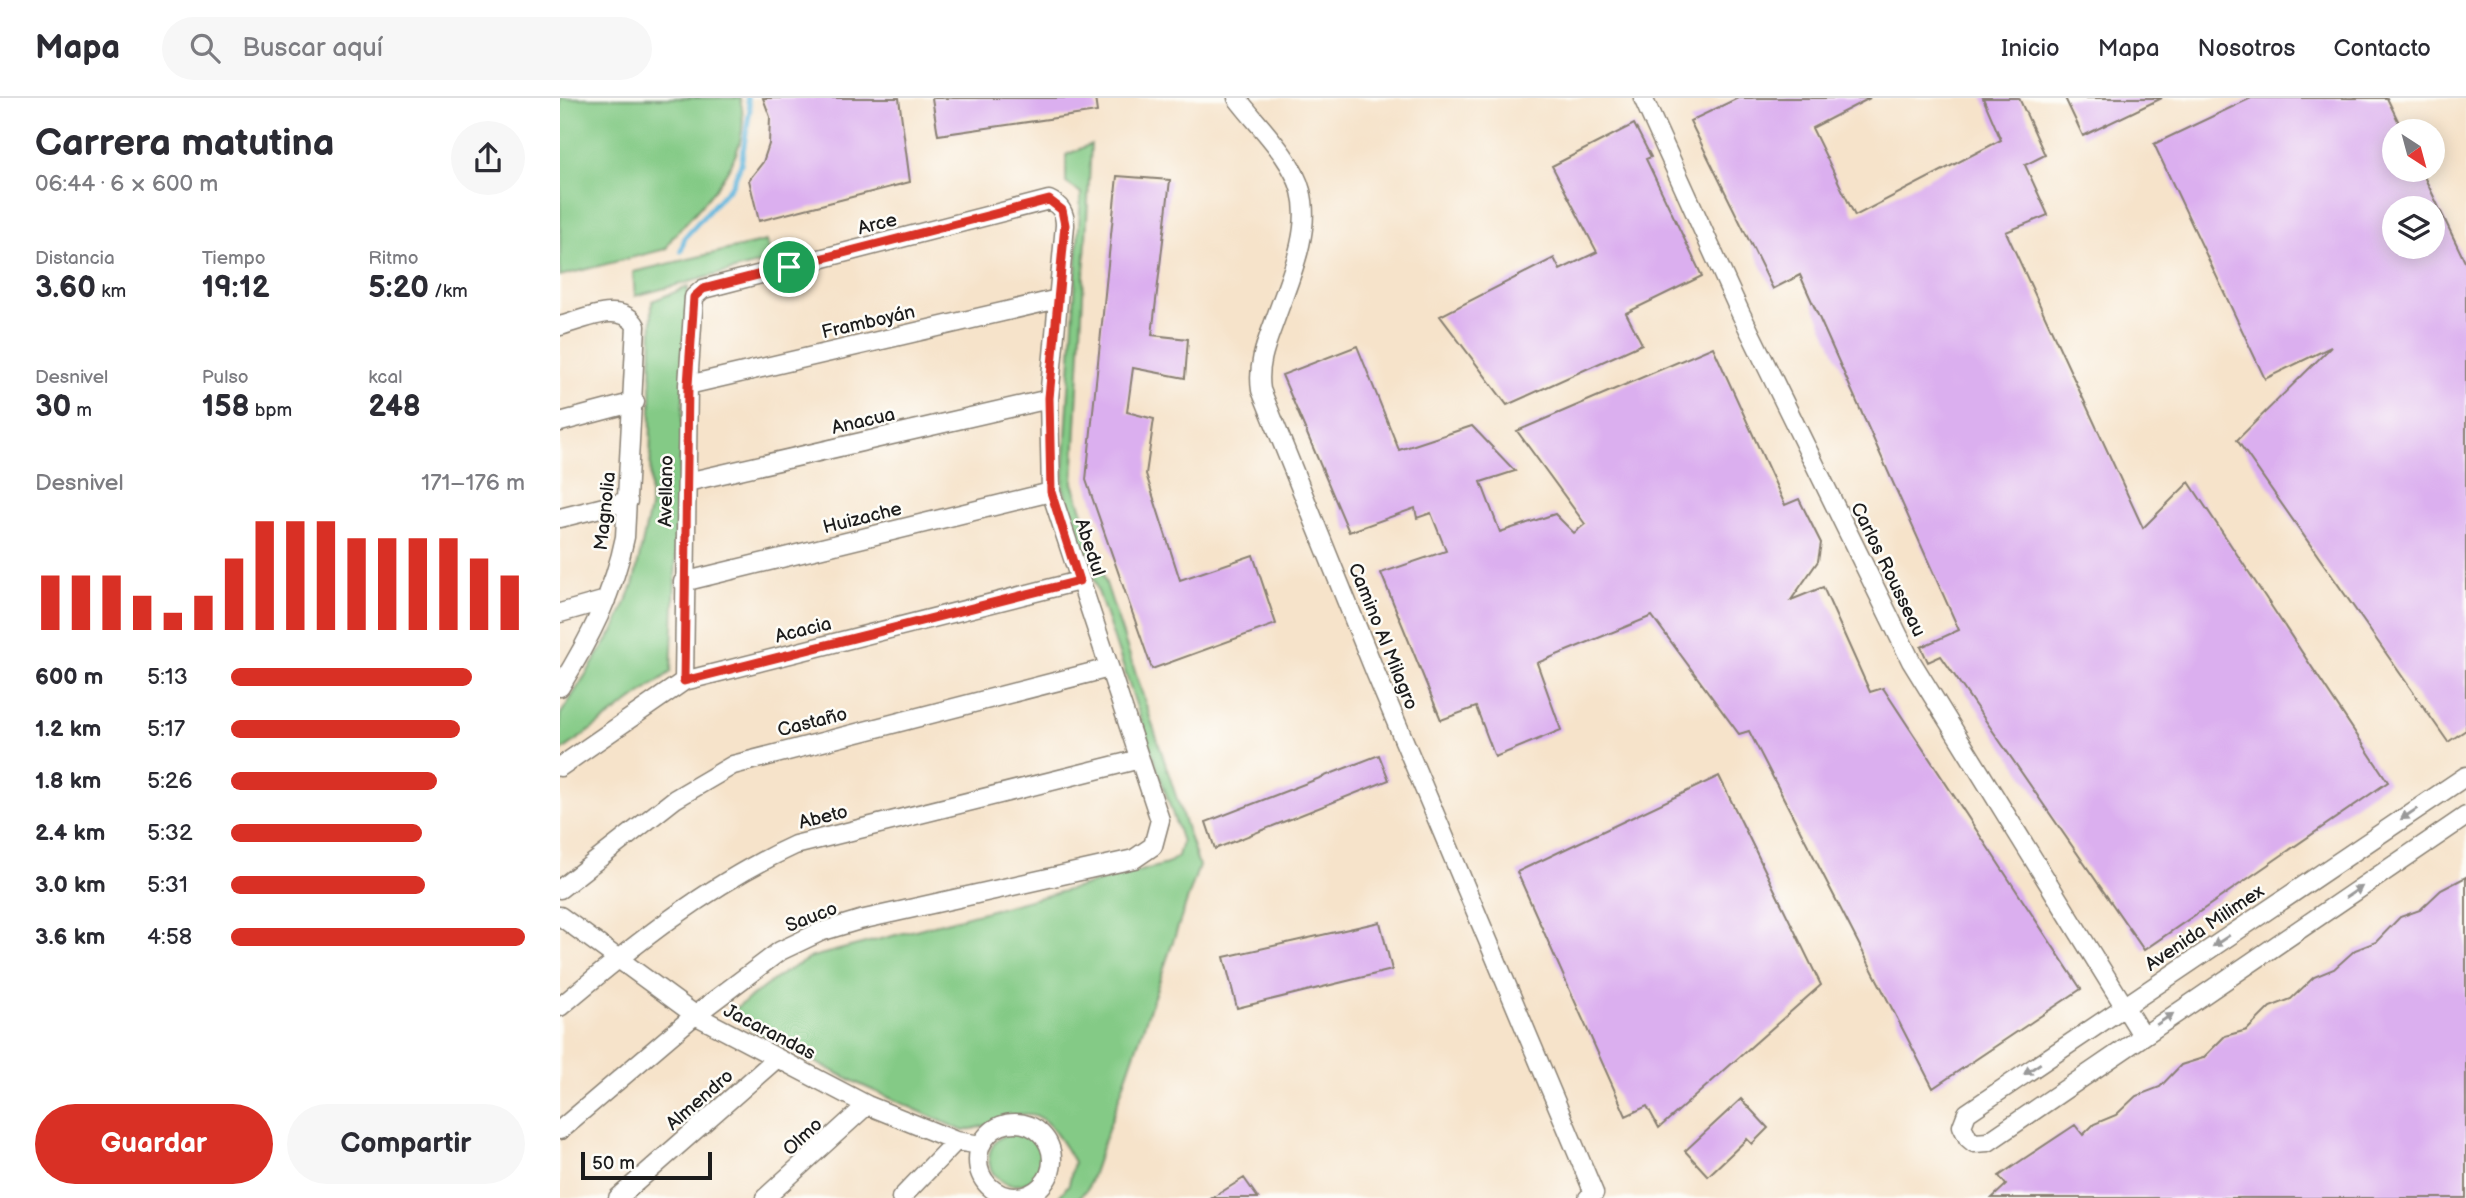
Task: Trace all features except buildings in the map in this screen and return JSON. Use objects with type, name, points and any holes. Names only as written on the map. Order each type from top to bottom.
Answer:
[{"type":"street","name":"Camino Al Milagro","points":[[1237,98],[1290,166],[1301,191],[1304,217],[1296,258],[1262,356],[1261,390],[1591,1196]]},
{"type":"street","name":"Carlos Rousseau","points":[[1643,98],[1740,312],[1910,661],[2142,1035]]},
{"type":"street","name":"Arce","points":[[691,303],[703,289],[1049,200],[1062,210],[1065,225]]},
{"type":"street","name":"Abedul","points":[[1065,225],[1049,398],[1051,492],[1160,820],[1160,832],[1153,846],[1134,859]]},
{"type":"street","name":"Framboyán","points":[[688,385],[1058,299]]},
{"type":"street","name":"Avellano","points":[[684,681],[683,582],[691,303]]},
{"type":"street","name":"Magnolia","points":[[560,326],[618,311],[628,315],[636,326],[635,402],[623,548],[589,641],[560,687]]},
{"type":"street","name":"Anacua","points":[[687,482],[1049,398]]},
{"type":"street","points":[[560,422],[635,402]]},
{"type":"street","name":"Huizache","points":[[683,582],[1051,492]]},
{"type":"street","points":[[560,518],[628,501]]},
{"type":"street","name":"Acacia","points":[[560,767],[585,746],[684,681],[1079,581]]},
{"type":"street","points":[[560,613],[606,600]]},
{"type":"street","name":"Castaño","points":[[560,889],[676,799],[733,765],[1109,668]]},
{"type":"street","name":"Abeto","points":[[560,1007],[616,960],[747,867],[795,845],[1140,759]]},
{"type":"street","name":"Avenida Milimex","points":[[2142,1035],[1988,1142],[1974,1143],[1968,1138],[1962,1126],[1967,1113],[2466,776]]},
{"type":"street","points":[[2142,1035],[2466,816]]},
{"type":"street","name":"Sauco","points":[[560,1130],[695,1015],[780,951],[820,932],[860,920],[1134,859]]},
{"type":"street","name":"Jacarandas","points":[[560,916],[616,960],[695,1015],[867,1105],[956,1140],[981,1145]]},
{"type":"street","name":"Almendro","points":[[618,1198],[776,1059]]},
{"type":"street","name":"Olmo","points":[[765,1198],[867,1105]]},
{"type":"street","points":[[1013,1123],[1026,1125],[1045,1137],[1053,1159],[1050,1174],[1035,1191],[1021,1197],[1002,1195],[986,1183],[979,1166],[981,1145],[997,1128],[1013,1123]]},
{"type":"street","points":[[901,1198],[956,1140]]},
{"type":"green space","points":[[560,98],[740,98],[743,119],[741,139],[725,175],[672,238],[666,249],[560,276]]},
{"type":"green space","points":[[1091,144],[1073,483],[1199,866],[1088,1188],[1079,1198],[1058,1198],[1069,1184],[1074,1162],[1048,1124],[1037,1116],[1016,1116],[963,1131],[861,1085],[751,1030],[736,1017],[736,1008],[783,973],[812,957],[1167,864],[1178,856],[1182,842],[1063,487],[1081,193],[1066,183],[1066,155]]},
{"type":"green space","points":[[766,241],[773,260],[635,296],[633,272]]},
{"type":"green space","points":[[688,287],[671,672],[560,752],[560,715],[614,630],[633,586],[650,508],[652,301]]},
{"type":"green space","points":[[1015,1133],[1025,1135],[1033,1141],[1039,1149],[1039,1169],[1033,1177],[1025,1183],[1015,1185],[1005,1183],[997,1177],[991,1169],[989,1159],[991,1149],[997,1141],[1005,1135]]},
{"type":"waterway","points":[[681,251],[685,237],[732,185],[741,164],[750,109],[747,98]]},
{"type":"route","points":[[1049,200],[1062,210],[1065,225],[1049,398],[1051,492],[1079,581],[684,681],[683,582],[691,303],[703,289],[789,267],[1049,200]]}]
